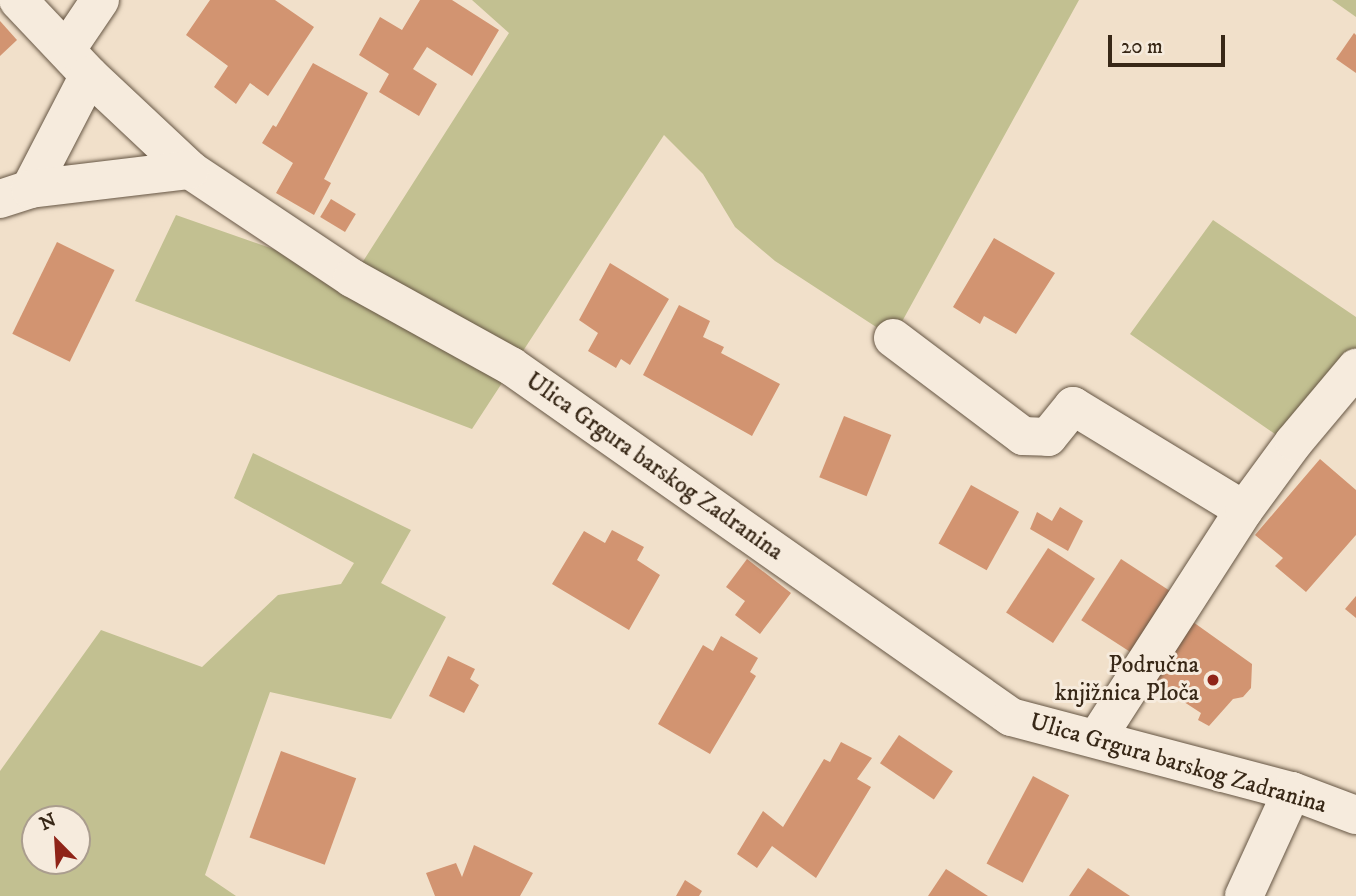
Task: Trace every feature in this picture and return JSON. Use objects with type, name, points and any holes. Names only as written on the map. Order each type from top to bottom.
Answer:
[{"type":"street","name":"Ulica Grgura barskog Zadranina","points":[[18,0],[190,170],[352,278],[511,366],[1012,717],[1292,791],[1356,815]]},
{"type":"street","points":[[15,194],[78,62],[100,0]]},
{"type":"street","points":[[15,194],[190,170]]},
{"type":"street","points":[[893,338],[1023,436],[1048,437],[1073,406],[1244,510]]},
{"type":"street","points":[[1097,738],[1244,510],[1294,442],[1356,368]]},
{"type":"street","points":[[1244,896],[1292,791]]},
{"type":"shaded area","points":[[472,0],[1079,0],[893,338],[775,261],[735,227],[703,174],[664,135],[472,429],[135,301],[176,215],[353,277],[509,33]]},
{"type":"shaded area","points":[[1332,0],[1356,0],[1356,17]]},
{"type":"shaded area","points":[[1213,220],[1356,317],[1356,399],[1340,387],[1294,442],[1275,434],[1130,334]]},
{"type":"shaded area","points":[[253,453],[411,530],[381,583],[446,617],[391,719],[270,692],[205,875],[236,896],[0,896],[0,771],[101,630],[202,667],[278,595],[341,584],[354,563],[234,498]]},
{"type":"building","points":[[210,0],[275,0],[314,27],[268,96],[250,83],[236,104],[214,87],[228,66],[186,35]]},
{"type":"building","points":[[420,0],[452,0],[499,30],[472,76],[427,47],[413,69],[437,84],[419,116],[379,92],[389,74],[359,55],[380,17],[402,30]]},
{"type":"building","points":[[0,21],[17,40],[0,56]]},
{"type":"building","points":[[1354,33],[1356,35],[1356,73],[1336,59]]},
{"type":"building","points":[[313,63],[368,93],[324,179],[331,183],[314,215],[276,193],[293,163],[262,143],[273,125],[276,127]]},
{"type":"building","points":[[331,199],[356,214],[345,232],[320,217]]},
{"type":"building","points":[[994,238],[1055,273],[1016,334],[984,316],[980,324],[953,307]]},
{"type":"building","points":[[57,242],[115,270],[70,362],[12,334]]},
{"type":"building","points":[[610,263],[669,299],[630,365],[621,359],[616,368],[588,351],[598,333],[579,320]]},
{"type":"building","points":[[679,305],[710,321],[703,337],[724,347],[721,353],[780,384],[752,436],[643,375]]},
{"type":"building","points":[[844,416],[891,435],[867,496],[819,477]]},
{"type":"building","points":[[1320,459],[1356,490],[1356,535],[1306,592],[1275,566],[1283,558],[1255,535]]},
{"type":"building","points":[[971,485],[1019,512],[987,570],[939,544]]},
{"type":"building","points":[[1060,507],[1083,521],[1068,551],[1030,529],[1037,512],[1052,521]]},
{"type":"building","points":[[612,530],[644,547],[637,560],[660,575],[629,630],[552,584],[584,531],[605,543]]},
{"type":"building","points":[[1048,548],[1095,578],[1053,643],[1006,613]]},
{"type":"building","points":[[747,559],[791,593],[760,634],[735,615],[745,601],[726,587]]},
{"type":"building","points":[[1121,559],[1170,591],[1131,652],[1081,620]]},
{"type":"building","points":[[1356,596],[1356,618],[1345,609]]},
{"type":"building","points":[[1186,617],[1252,664],[1251,688],[1243,697],[1233,699],[1209,726],[1198,720],[1201,713],[1144,676]]},
{"type":"building","points":[[721,636],[758,658],[750,672],[756,676],[710,754],[658,724],[703,645],[713,651]]},
{"type":"building","points":[[448,656],[475,669],[470,679],[479,685],[464,713],[429,696]]},
{"type":"building","points":[[899,735],[953,771],[934,800],[880,763]]},
{"type":"building","points":[[841,742],[872,758],[857,779],[871,787],[816,878],[772,846],[757,868],[737,854],[763,811],[783,827],[824,759],[830,762]]},
{"type":"building","points":[[281,751],[356,778],[325,865],[250,837]]},
{"type":"building","points":[[1033,776],[1069,795],[1023,883],[987,863]]},
{"type":"building","points":[[474,845],[533,873],[520,896],[435,896],[426,873],[456,863],[462,877]]},
{"type":"building","points":[[1088,868],[1130,896],[1069,896]]},
{"type":"building","points":[[946,869],[988,896],[928,896]]},
{"type":"building","points":[[685,880],[702,891],[699,896],[676,896]]},
{"type":"place","name":"Područna knjižnica Ploča","points":[[1213,680]]}]
